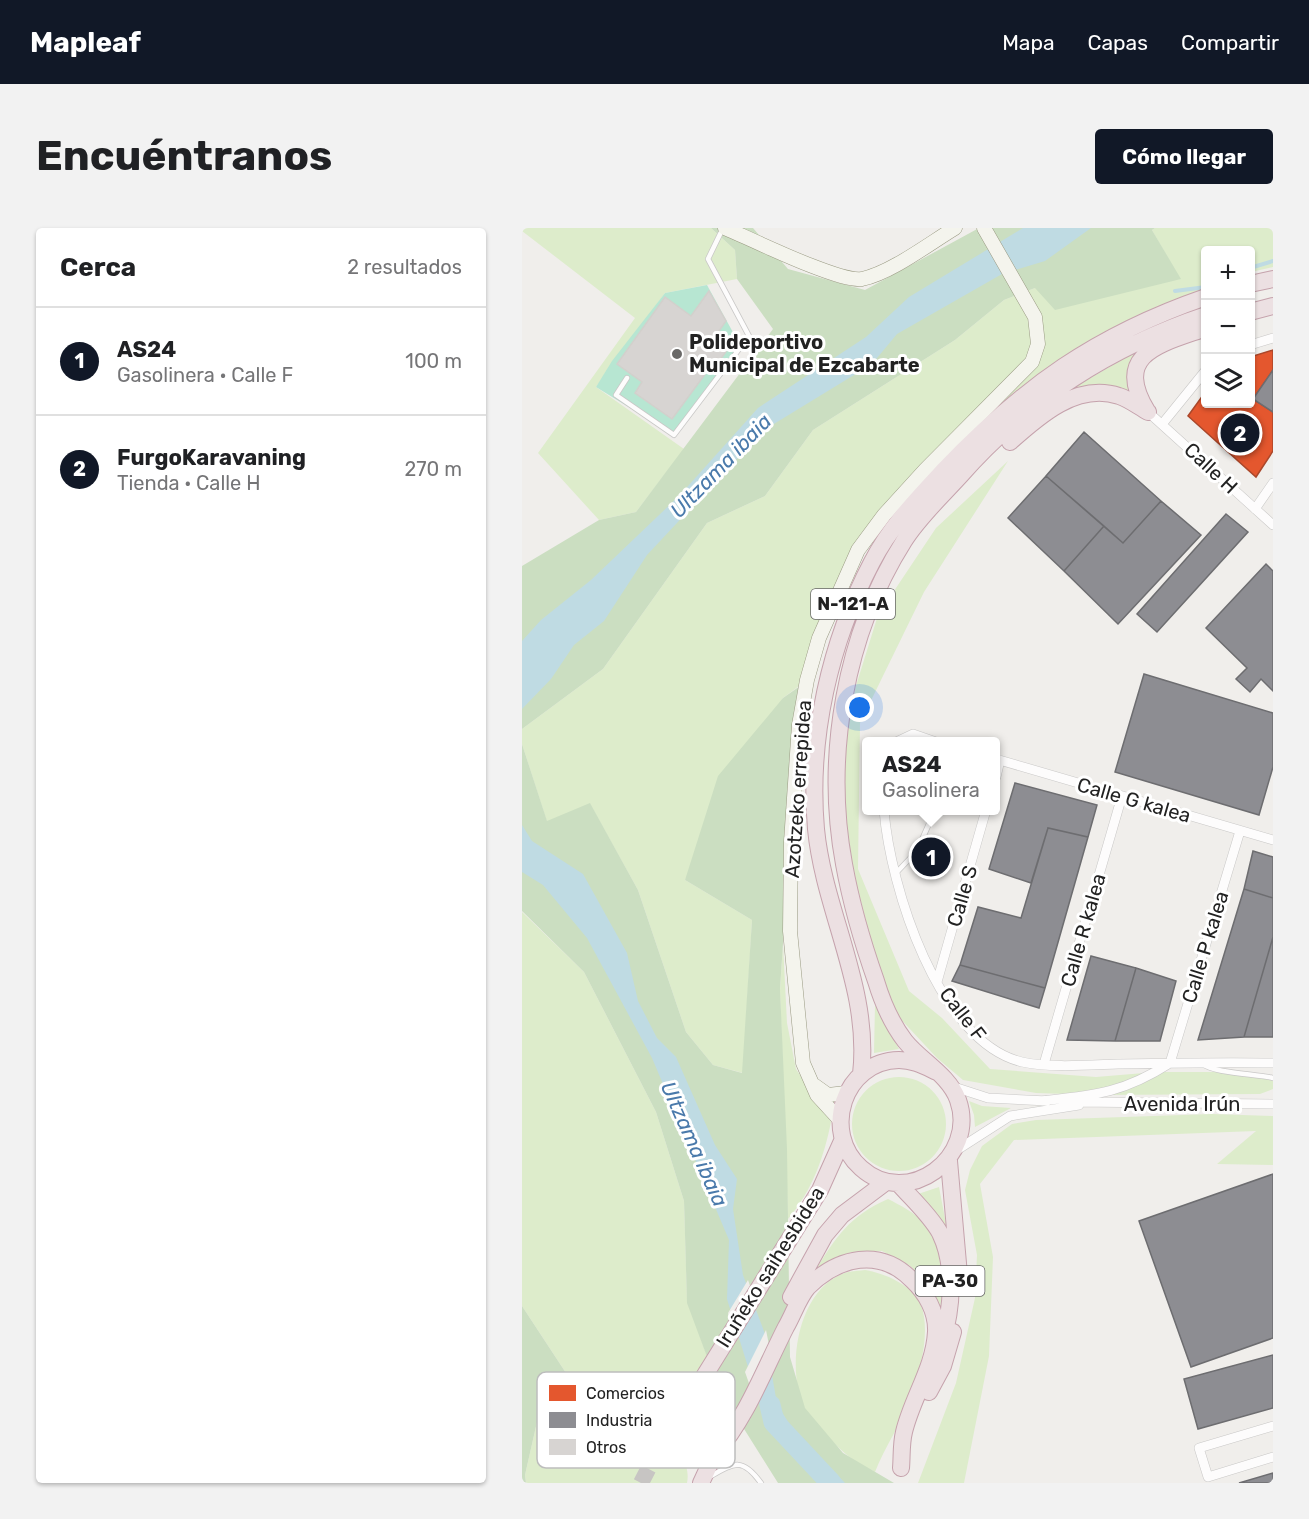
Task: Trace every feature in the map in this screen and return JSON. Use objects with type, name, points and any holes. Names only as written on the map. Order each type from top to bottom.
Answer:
[{"type":"highway","points":[[1255,283],[1273,279]]},
{"type":"highway","points":[[1255,301],[1273,296]]},
{"type":"highway","name":"N-121-A","points":[[861,1074],[864,1044],[861,1015],[835,921],[816,829],[817,745],[829,673],[872,561],[903,513],[965,448],[1012,404],[1063,364],[1120,331],[1201,299]]},
{"type":"highway","points":[[1255,311],[1273,306]]},
{"type":"highway","name":"N-121-A","points":[[937,1072],[905,1041],[890,1016],[876,982],[844,865],[839,824],[837,748],[854,649],[886,572],[906,538],[978,456],[1024,415],[1075,377],[1128,346],[1201,317]]},
{"type":"highway","points":[[1148,412],[1136,392],[1134,376],[1139,362],[1156,347],[1201,330]]},
{"type":"highway","points":[[917,525],[1024,430],[1077,395],[1098,393],[1120,396],[1148,412]]},
{"type":"highway","name":"PA-30","points":[[898,1476],[929,1392],[947,1320],[950,1274],[940,1234],[892,1182],[859,1167],[842,1141],[839,1119],[846,1092],[861,1074],[884,1062],[898,1060],[913,1061],[937,1072],[951,1086],[959,1102],[962,1126],[952,1156],[961,1269],[960,1293],[951,1342],[943,1366],[929,1392]]},
{"type":"highway","name":"Iruñeko saihesbidea","points":[[705,1372],[820,1190],[842,1141]]},
{"type":"highway","points":[[892,1182],[928,1177],[952,1156]]},
{"type":"highway","name":"Iruñeko saihesbidea","points":[[735,1422],[825,1235],[843,1215],[892,1182]]},
{"type":"highway","points":[[797,1295],[831,1268],[847,1261],[867,1258],[885,1262],[905,1272],[922,1290],[933,1309],[936,1331],[932,1357],[904,1432],[898,1476]]},
{"type":"highway","name":"Iruñeko saihesbidea","points":[[701,1483],[708,1468]]},
{"type":"street","points":[[724,228],[833,275],[861,279],[915,253],[955,228]]},
{"type":"street","name":"Azotzeko errepidea","points":[[839,1119],[817,1095],[810,1083],[799,1045],[790,920],[791,842],[800,725],[810,670],[819,638],[858,550],[884,515],[925,470],[1032,362],[1038,344],[1036,323],[1026,299],[984,228]]},
{"type":"street","points":[[1255,344],[1273,338]]},
{"type":"street","points":[[1163,423],[1201,376]]},
{"type":"street","name":"Calle H","points":[[1148,412],[1163,423],[1273,525]]},
{"type":"street","points":[[1255,509],[1273,483]]},
{"type":"street","points":[[906,737],[913,734],[923,737]]},
{"type":"street","name":"Calle G kalea","points":[[1000,761],[1273,840]]},
{"type":"street","name":"Calle R kalea","points":[[1044,1064],[1122,796]]},
{"type":"street","name":"Calle F","points":[[884,815],[886,841],[912,933],[937,982],[978,1040],[1001,1054],[1023,1062],[1044,1064],[1273,1063]]},
{"type":"street","name":"Calle S","points":[[937,982],[985,815]]},
{"type":"street","name":"Calle P kalea","points":[[1170,1063],[1240,831]]},
{"type":"street","name":"Avenida Irún","points":[[1042,1101],[1101,1095],[1140,1081],[1170,1063]]},
{"type":"street","points":[[810,1083],[828,1095],[846,1092]]},
{"type":"street","name":"Avenida Irún","points":[[951,1086],[988,1098],[1090,1103],[1273,1104]]},
{"type":"street","name":"Avenida Irún","points":[[952,1156],[1010,1116],[1090,1103]]},
{"type":"street","points":[[1273,1426],[1199,1448],[1208,1477],[1273,1456]]},
{"type":"lane","points":[[627,378],[616,395],[674,435],[749,336],[708,259],[724,228]]},
{"type":"lane","points":[[894,875],[917,851],[933,815]]},
{"type":"lane","points":[[1202,1063],[1222,1072],[1253,1073],[1273,1078]]},
{"type":"lane","points":[[735,1464],[746,1467],[761,1483]]},
{"type":"lane","points":[[701,1483],[725,1468]]},
{"type":"green space","points":[[522,228],[711,228],[735,250],[737,279],[665,293],[596,387],[684,449],[636,512],[599,520],[538,453],[635,318],[522,231]]},
{"type":"green space","points":[[711,228],[753,228],[788,269],[865,290],[979,228],[1155,228],[1152,230],[1181,279],[1055,310],[1035,288],[1004,300],[955,340],[813,430],[765,496],[707,523],[603,669],[522,729],[522,566],[599,520],[636,512],[773,329],[737,279],[735,250]]},
{"type":"green space","points":[[1155,228],[1273,228],[1273,267],[1255,271],[1255,246],[1201,246],[1201,298],[1012,404],[858,550],[807,680],[783,698],[685,880],[752,920],[743,1073],[713,1065],[686,1032],[638,890],[590,804],[547,822],[522,744],[522,729],[603,669],[707,523],[765,496],[813,430],[955,340],[1004,300],[1035,288],[1180,279],[1152,230]]},
{"type":"green space","name":"Polideportivo Municipal de Ezcabarte","points":[[707,285],[741,347],[674,435],[596,387],[612,361],[665,293]]},
{"type":"green space","points":[[1146,346],[1130,395],[1105,386],[1064,393]]},
{"type":"green space","points":[[1008,461],[924,592],[860,723],[858,869],[909,991],[942,1018],[990,1069],[1096,1077],[1156,1072],[1247,1072],[1273,1078],[1273,1089],[1260,1094],[1097,1095],[1036,1093],[963,1080],[937,1058],[895,1013],[877,964],[852,867],[840,767],[855,689],[878,615],[936,528]]},
{"type":"green space","points":[[800,686],[780,989],[787,1149],[790,1357],[805,1408],[843,1453],[894,1483],[778,1483],[735,1414],[735,1372],[713,1372],[687,1303],[684,1201],[656,1112],[584,972],[522,911],[522,744],[547,821],[590,803],[638,890],[686,1032],[713,1065],[742,1073],[752,920],[685,880],[718,776],[783,698]]},
{"type":"green space","points":[[522,912],[584,972],[656,1112],[684,1201],[687,1299],[713,1372],[565,1372],[522,1306]]},
{"type":"green space","points":[[783,944],[787,1023],[796,1069],[831,1122],[816,1173],[804,1197],[788,1219],[780,990]]},
{"type":"green space","points":[[875,1005],[899,1049],[874,1053]]},
{"type":"green space","points":[[890,1077],[908,1077],[933,1090],[943,1106],[946,1124],[943,1142],[933,1158],[908,1171],[890,1171],[865,1158],[852,1133],[852,1115],[865,1090]]},
{"type":"green space","points":[[969,1101],[982,1106],[1011,1108],[975,1127]]},
{"type":"green space","points":[[1212,1114],[1273,1116],[1273,1165],[1217,1164],[1256,1131],[1014,1140],[980,1184],[993,1257],[989,1356],[964,1483],[918,1483],[956,1383],[975,1298],[977,1255],[965,1190],[970,1170],[982,1146],[1012,1124],[1036,1120]]},
{"type":"green space","points":[[939,1187],[947,1229],[918,1194]]},
{"type":"green space","points":[[888,1199],[924,1223],[935,1241],[942,1288],[940,1309],[925,1280],[909,1265],[882,1251],[851,1252],[814,1273],[844,1229],[863,1213]]},
{"type":"green space","points":[[865,1270],[889,1277],[912,1292],[921,1305],[925,1327],[921,1364],[911,1397],[875,1472],[847,1455],[812,1418],[804,1407],[796,1373],[799,1333],[805,1314],[815,1297],[827,1283],[842,1274]]},
{"type":"green space","points":[[522,1306],[565,1372],[537,1372],[537,1422],[525,1475],[526,1483],[522,1483]]},
{"type":"green space","points":[[537,1422],[537,1468],[687,1468],[688,1478],[687,1483],[526,1483],[525,1475]]},
{"type":"water","points":[[1023,228],[1091,228],[1045,261],[1002,274],[897,334],[872,364],[764,430],[647,555],[604,621],[574,645],[551,679],[522,709],[522,641],[541,620],[591,580],[680,495],[758,408],[866,337],[909,297]]},
{"type":"water","points":[[522,825],[532,841],[583,874],[627,953],[638,1001],[657,1038],[676,1057],[715,1145],[737,1179],[733,1209],[743,1275],[765,1334],[777,1404],[790,1425],[845,1483],[831,1483],[780,1428],[764,1419],[727,1299],[729,1240],[652,1058],[587,938],[543,885],[522,872]]},
{"type":"pier","points":[[748,1280],[757,1306],[735,1341],[728,1313]]},
{"type":"pier","points":[[766,1330],[774,1370],[757,1406],[745,1372]]},
{"type":"building: Comercios","points":[[1273,350],[1273,370],[1255,396],[1255,355]]},
{"type":"building: Comercios","points":[[1201,398],[1201,408],[1255,408],[1255,400],[1273,412],[1273,451],[1256,477],[1188,416]]},
{"type":"building: Industria","points":[[1273,370],[1273,412],[1255,400],[1255,396]]},
{"type":"building: Industria","points":[[1084,432],[1161,501],[1123,543],[1046,476]]},
{"type":"building: Industria","points":[[1046,476],[1104,526],[1064,571],[1008,518]]},
{"type":"building: Industria","points":[[1161,501],[1201,535],[1118,624],[1064,571],[1104,526],[1123,543]]},
{"type":"building: Industria","points":[[1226,514],[1248,532],[1157,632],[1137,614]]},
{"type":"building: Industria","points":[[1266,564],[1273,571],[1273,691],[1261,679],[1250,692],[1236,679],[1247,668],[1206,628]]},
{"type":"building: Industria","points":[[1144,674],[1273,713],[1273,767],[1259,815],[1115,772]]},
{"type":"building: Industria","points":[[1015,783],[1097,805],[1088,837],[1048,828],[1031,883],[989,869]]},
{"type":"building: Industria","points":[[1048,828],[1088,837],[1045,988],[960,965],[978,907],[1021,918]]},
{"type":"building: Industria","points":[[1253,851],[1273,857],[1273,898],[1244,889]]},
{"type":"building: Industria","points":[[1244,889],[1273,898],[1273,937],[1244,1037],[1198,1040]]},
{"type":"building: Industria","points":[[1273,937],[1273,1037],[1244,1037]]},
{"type":"building: Industria","points":[[1091,956],[1136,968],[1115,1041],[1067,1040]]},
{"type":"building: Industria","points":[[960,965],[1045,988],[1039,1008],[952,981]]},
{"type":"building: Industria","points":[[1136,968],[1176,981],[1160,1041],[1115,1041]]},
{"type":"building: Industria","points":[[1273,1174],[1273,1338],[1191,1367],[1139,1221]]},
{"type":"building: Industria","points":[[1273,1355],[1273,1408],[1198,1429],[1184,1379]]},
{"type":"building: Industria","points":[[1273,1473],[1273,1483],[1239,1483]]},
{"type":"building: Otros","name":"Polideportivo Municipal de Ezcabarte","points":[[709,291],[726,321],[716,335],[730,346],[720,360],[717,358],[672,419],[635,393],[642,382],[617,364],[665,297],[691,316]]},
{"type":"waterway","points":[[1255,266],[1273,261]]},
{"type":"waterway","points":[[1175,291],[1201,288]]},
{"type":"waterway","name":"Ultzama ibaia","points":[[770,1405],[774,1422],[831,1483]]},
{"type":"tunnel","points":[[641,1483],[649,1468]]},
{"type":"place","name":"Polideportivo Municipal de Ezcabarte","points":[[677,354]]},
{"type":"place","name":"FurgoKaravaning","points":[[1240,433]]},
{"type":"place","name":"AS24","points":[[931,857]]}]
